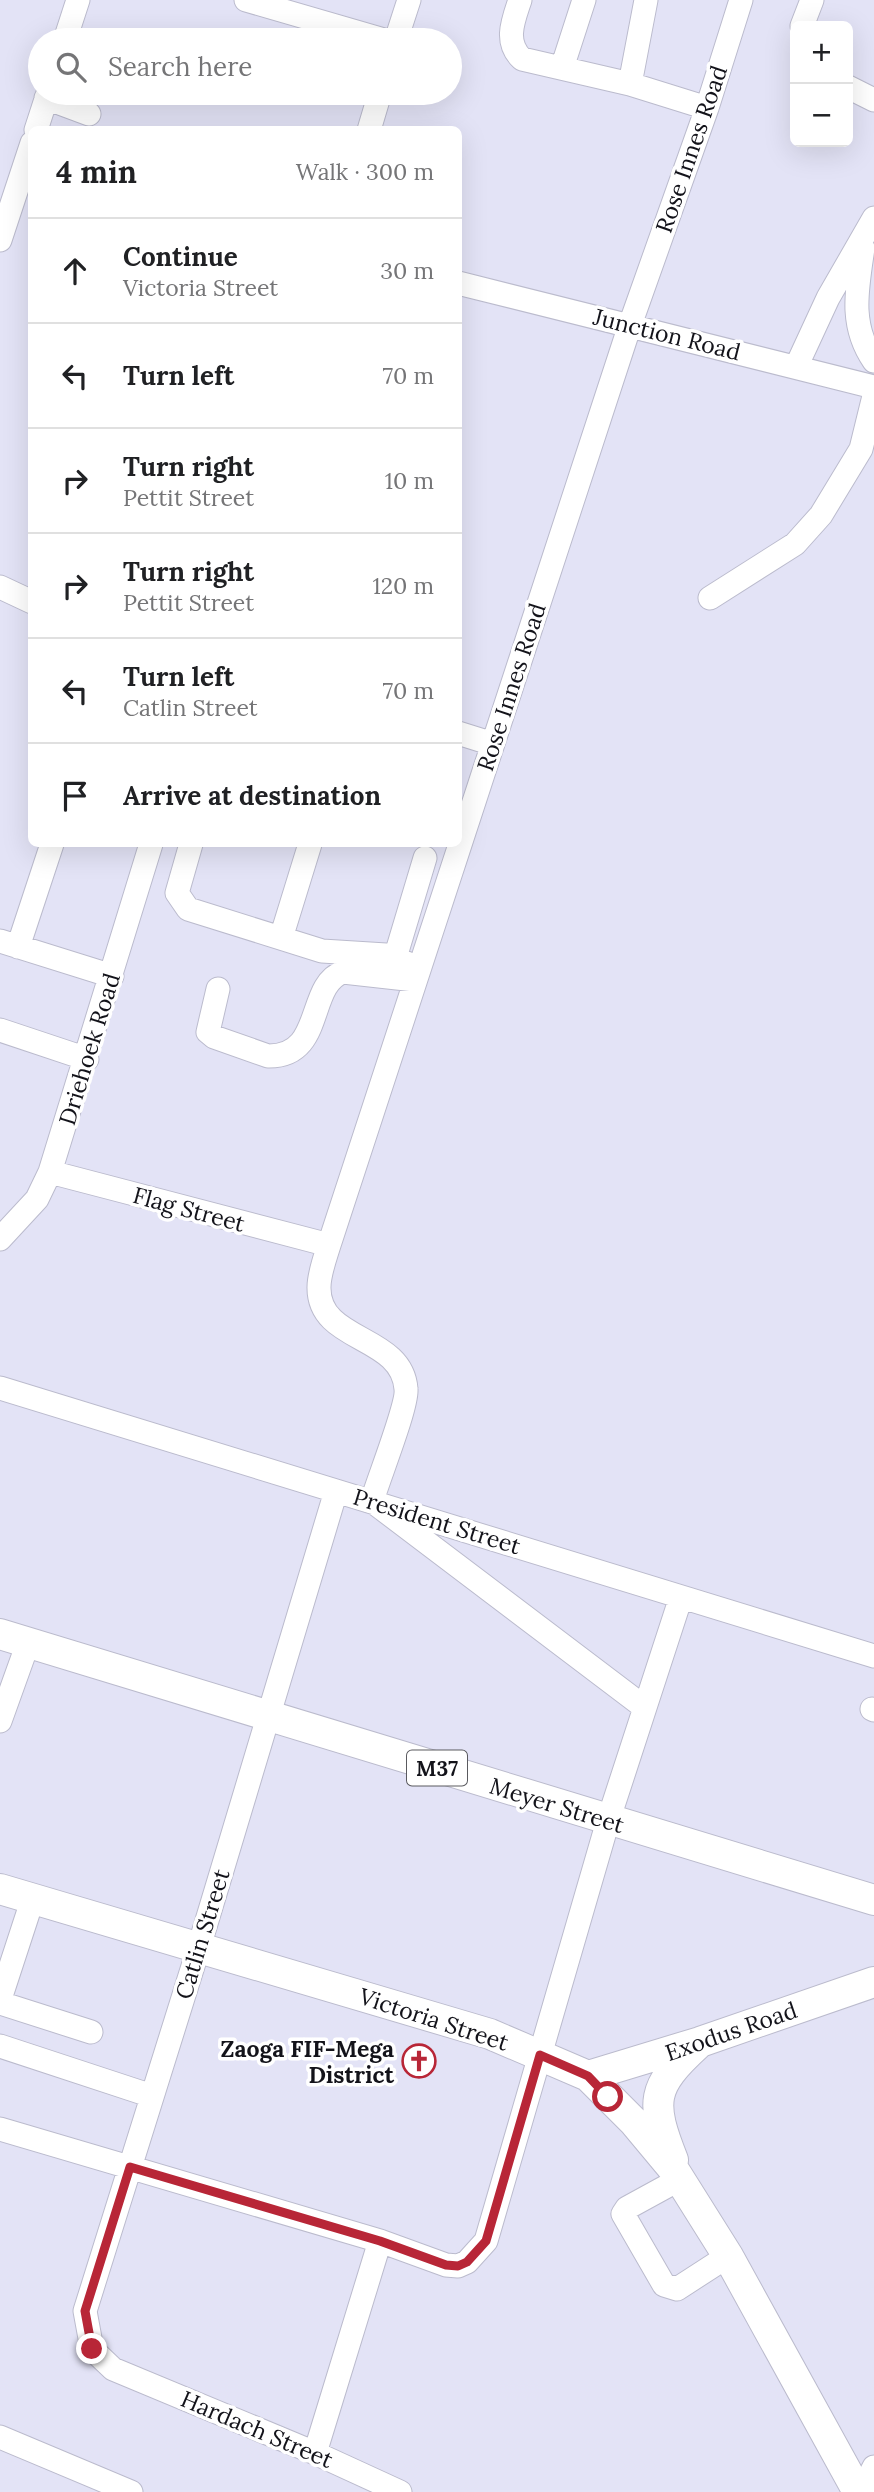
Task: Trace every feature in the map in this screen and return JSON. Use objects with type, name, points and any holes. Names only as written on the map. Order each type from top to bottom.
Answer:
[{"type":"main road","name":"Meyer Street","points":[[0,1634],[874,1900]]},
{"type":"main road","points":[[814,1882],[874,1918]]},
{"type":"main road","name":"Victoria Street","points":[[0,1889],[490,2034],[588,2076],[634,2122],[677,2175],[728,2256],[860,2492]]},
{"type":"main road","name":"Exodus Road","points":[[588,2076],[700,2042],[874,1982]]},
{"type":"main road","points":[[677,2175],[659,2113],[659,2091],[674,2066],[700,2042]]},
{"type":"street","points":[[69,28],[78,0]]},
{"type":"street","points":[[246,0],[343,28]]},
{"type":"street","points":[[400,28],[409,0]]},
{"type":"street","points":[[520,0],[511,27],[514,52],[522,60],[630,84],[707,108]]},
{"type":"street","points":[[562,68],[584,0]]},
{"type":"street","points":[[630,84],[646,0]]},
{"type":"street","name":"Rose Innes Road","points":[[462,838],[630,325],[707,108],[741,0]]},
{"type":"street","points":[[804,21],[812,0]]},
{"type":"street","points":[[853,90],[874,100]]},
{"type":"street","points":[[37,126],[44,105]]},
{"type":"street","points":[[71,105],[90,113]]},
{"type":"street","points":[[370,126],[376,105]]},
{"type":"street","points":[[0,240],[28,156]]},
{"type":"street","points":[[870,224],[855,318],[863,346],[874,361]]},
{"type":"street","points":[[797,365],[828,298],[870,224]]},
{"type":"street","name":"Junction Road","points":[[462,284],[797,365],[874,387]]},
{"type":"street","points":[[710,598],[795,544],[821,515],[861,449],[874,396]]},
{"type":"street","points":[[0,587],[28,599]]},
{"type":"street","points":[[462,734],[493,744]]},
{"type":"street","points":[[51,847],[9,944],[112,976]]},
{"type":"street","name":"Driehoek Road","points":[[4,1227],[37,1199],[50,1172],[150,847]]},
{"type":"street","points":[[190,847],[177,893],[179,901],[188,909],[334,954],[386,955],[395,958],[417,974]]},
{"type":"street","points":[[281,938],[309,847]]},
{"type":"street","name":"Rose Innes Road","points":[[372,1501],[407,1392],[403,1369],[387,1352],[333,1322],[321,1305],[318,1285],[328,1245],[459,847]]},
{"type":"street","points":[[395,958],[425,858]]},
{"type":"street","points":[[218,989],[208,1032],[268,1056],[277,1056],[310,1032],[326,982],[334,976],[343,972],[417,974]]},
{"type":"street","points":[[0,1030],[87,1059]]},
{"type":"street","name":"Flag Street","points":[[50,1172],[328,1245]]},
{"type":"street","name":"President Street","points":[[0,1388],[874,1656]]},
{"type":"street","name":"Catlin Street","points":[[113,2369],[92,2349],[85,2311],[199,1947],[336,1491]]},
{"type":"street","points":[[372,1501],[644,1707]]},
{"type":"street","points":[[0,2129],[380,2241],[446,2265],[458,2266],[476,2255],[486,2241],[608,1821],[681,1597]]},
{"type":"street","points":[[0,1721],[29,1643]]},
{"type":"street","points":[[33,1898],[0,2001],[91,2032]]},
{"type":"street","points":[[0,2046],[152,2096]]},
{"type":"street","points":[[677,2175],[627,2208],[623,2214],[664,2286],[677,2289],[728,2256]]},
{"type":"street","points":[[315,2452],[380,2241]]},
{"type":"street","name":"Hardach Street","points":[[113,2369],[315,2452],[400,2492]]},
{"type":"street","points":[[0,2437],[131,2492]]},
{"type":"street","points":[[860,2492],[874,2468]]},
{"type":"place","name":"Zaoga FIF-Mega District","points":[[419,2061]]},
{"type":"route","points":[[92,2349],[85,2311],[130,2167],[380,2241],[446,2265],[458,2266],[476,2255],[486,2241],[540,2055],[588,2076],[608,2097]]}]
